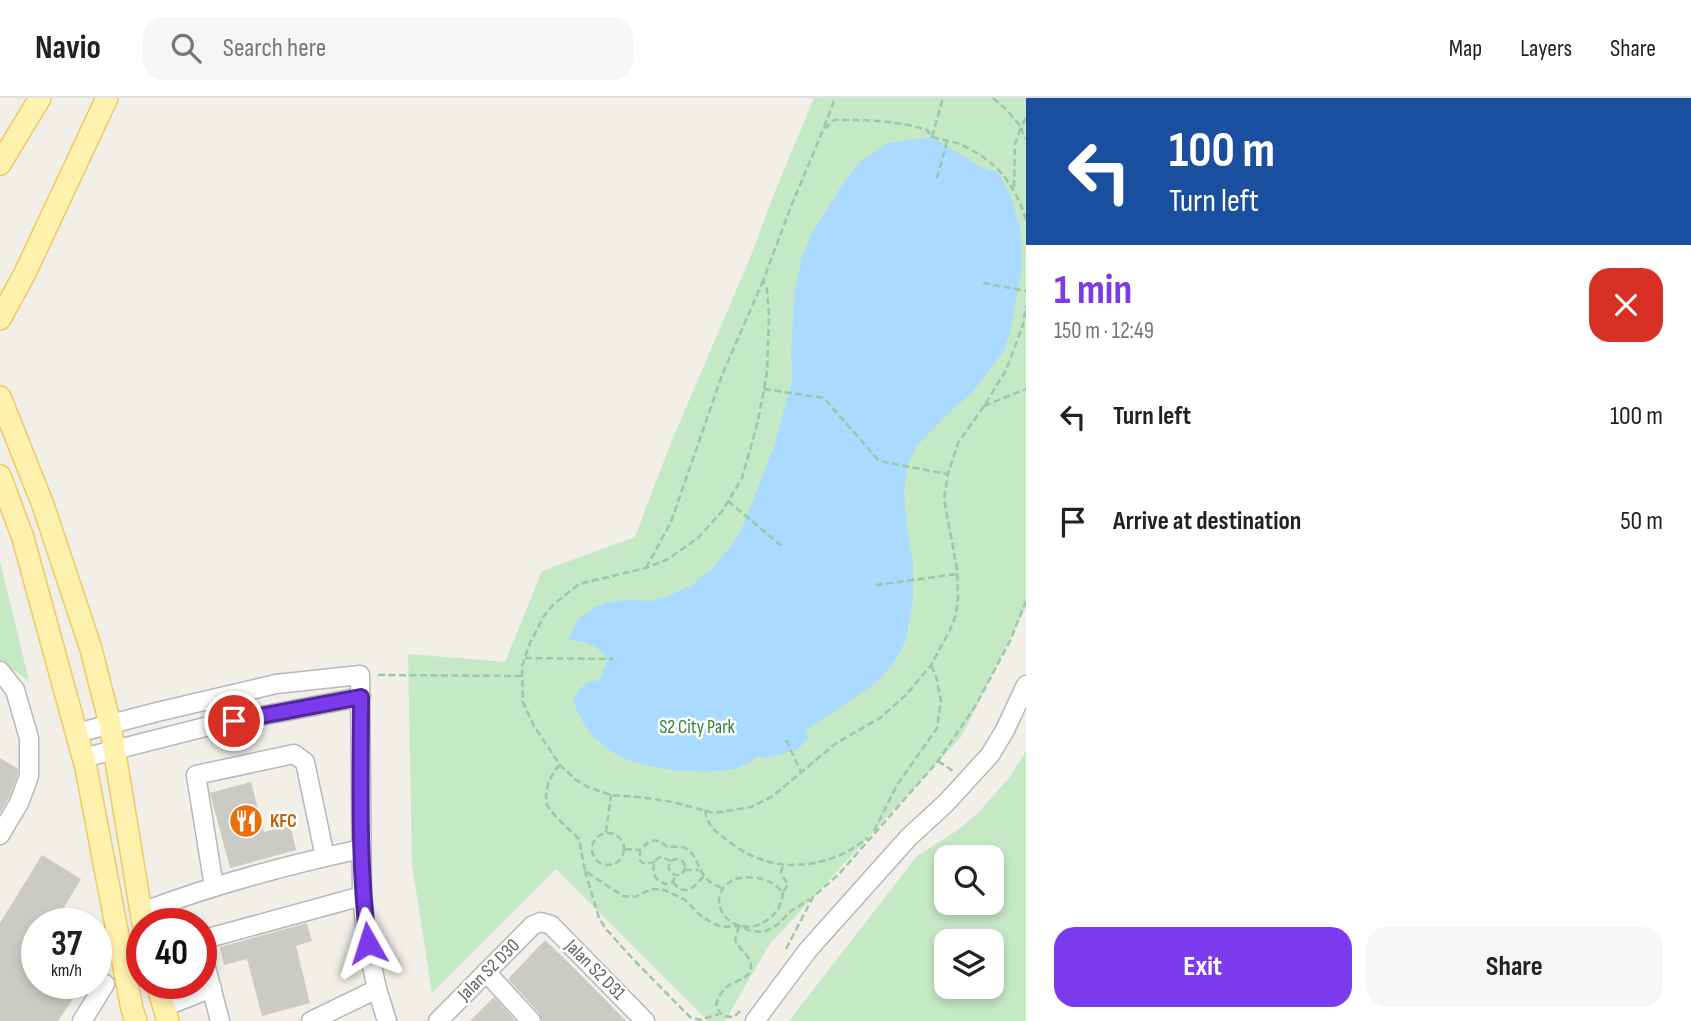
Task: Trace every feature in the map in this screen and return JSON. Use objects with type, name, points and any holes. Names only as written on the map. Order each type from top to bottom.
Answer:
[{"type":"main road","points":[[1,162],[40,98]]},
{"type":"main road","points":[[0,319],[26,272],[107,98]]},
{"type":"main road","points":[[0,397],[43,505],[90,649],[110,724],[140,908]]},
{"type":"main road","points":[[0,476],[23,538],[77,733],[136,1021]]},
{"type":"main road","points":[[0,512],[23,538]]},
{"type":"street","points":[[0,671],[15,690],[29,738],[29,776],[19,803],[0,835]]},
{"type":"street","points":[[77,733],[276,684],[360,675],[362,896],[377,989],[387,1021]]},
{"type":"street","points":[[755,1021],[808,950],[909,837],[946,803],[990,755],[1026,685]]},
{"type":"street","points":[[83,758],[209,726],[361,697]]},
{"type":"street","points":[[215,887],[196,775],[294,754],[305,762],[326,857]]},
{"type":"street","points":[[160,908],[178,898],[215,887],[361,849]]},
{"type":"street","points":[[217,936],[362,896]]},
{"type":"street","name":"Jalan S2 D30","points":[[438,1021],[533,925],[541,922]]},
{"type":"street","name":"Jalan S2 D31","points":[[541,922],[551,925],[645,1021]]},
{"type":"street","points":[[486,972],[531,1021]]},
{"type":"street","points":[[311,1021],[377,989]]},
{"type":"street","points":[[82,1021],[96,999]]},
{"type":"street","points":[[166,1014],[193,999]]},
{"type":"street","points":[[215,999],[220,1021]]},
{"type":"path","points":[[646,568],[671,522],[722,374],[763,281],[835,98]]},
{"type":"path","points":[[932,137],[943,98]]},
{"type":"path","points":[[993,98],[1021,127],[1026,139]]},
{"type":"path","points":[[1014,189],[1015,144],[1026,118]]},
{"type":"path","points":[[823,130],[834,120],[887,121],[927,130],[932,137],[962,145],[985,158],[1000,171],[1014,189],[1026,220]]},
{"type":"path","points":[[937,178],[947,141]]},
{"type":"path","points":[[1020,202],[1026,200]]},
{"type":"path","points":[[763,281],[767,289],[769,316],[764,389],[742,478],[723,510],[698,538],[668,559],[646,568],[579,584],[554,604],[544,616],[522,666],[523,702],[534,726],[560,765],[582,783],[611,795],[673,802],[714,813],[751,807],[773,796],[835,744],[880,718],[906,695],[931,664],[956,614],[957,574],[944,499],[948,474],[958,443],[1006,370],[1023,325],[1026,306]]},
{"type":"path","points":[[982,283],[1026,291]]},
{"type":"path","points":[[764,389],[824,398],[879,461],[948,474]]},
{"type":"path","points":[[984,406],[1026,389]]},
{"type":"path","points":[[728,501],[783,547]]},
{"type":"path","points":[[876,585],[957,574]]},
{"type":"path","points":[[783,892],[771,882],[755,877],[733,880],[723,888],[718,901],[719,908],[727,919],[739,926],[764,932],[777,925],[839,874],[939,761],[976,705],[1010,641],[1026,601]]},
{"type":"path","points":[[525,658],[613,659]]},
{"type":"path","points":[[705,810],[711,828],[740,850],[768,863],[799,866],[842,855],[871,836],[897,785],[937,728],[941,701],[931,664]]},
{"type":"path","points":[[360,675],[522,676]]},
{"type":"path","points":[[786,740],[801,772]]},
{"type":"path","points":[[560,765],[548,783],[547,805],[579,839],[599,918],[606,929],[690,1017],[700,1021],[719,1013]]},
{"type":"path","points":[[606,832],[611,795]]},
{"type":"path","points":[[606,832],[612,832],[621,838],[625,849],[620,860],[610,865],[599,863],[594,859],[592,851],[596,837],[606,832]]},
{"type":"path","points":[[655,862],[640,861],[640,850],[648,841],[662,841],[667,847],[684,848],[694,857],[699,870],[710,884],[723,888]]},
{"type":"path","points":[[625,849],[640,850]]},
{"type":"path","points":[[673,882],[665,884],[655,877],[653,870],[658,858],[671,861],[679,859],[686,865],[685,870]]},
{"type":"path","points":[[671,861],[668,865],[675,876]]},
{"type":"path","points":[[585,871],[623,896],[635,897],[651,889],[664,890],[684,900],[702,917],[721,927],[755,927],[769,920],[778,911],[783,892],[788,885],[781,873],[783,864]]},
{"type":"path","points":[[675,876],[685,870],[699,870]]},
{"type":"path","points":[[673,882],[675,876]]},
{"type":"path","points":[[673,882],[682,890],[688,890],[704,876]]},
{"type":"path","points":[[783,955],[813,897]]},
{"type":"path","points":[[739,926],[736,943],[743,949],[751,970],[726,987],[716,1005],[723,1017],[734,1017],[746,1004]]},
{"type":"green space","name":"S2 City Park","points":[[814,98],[1026,98],[1026,607],[961,737],[769,945],[725,1021],[708,1021],[556,869],[432,993],[412,865],[408,654],[505,662],[542,571],[635,537],[670,445],[750,258]]},
{"type":"green space","points":[[0,561],[29,681],[0,660]]},
{"type":"green space","points":[[1026,751],[1026,1021],[789,1021],[917,856],[934,845],[934,915],[1004,915],[1004,845],[934,845],[977,814],[1009,778]]},
{"type":"water","points":[[932,137],[981,167],[998,172],[1011,197],[1020,227],[1021,274],[1004,351],[972,393],[945,416],[916,447],[907,467],[904,494],[913,564],[913,599],[906,640],[894,663],[875,684],[806,730],[808,739],[798,749],[767,758],[759,756],[743,766],[717,771],[660,768],[620,756],[591,734],[573,701],[583,686],[600,680],[607,660],[600,650],[590,644],[568,640],[578,620],[605,603],[625,600],[651,601],[691,586],[729,549],[744,524],[774,446],[793,378],[791,358],[794,296],[802,256],[814,229],[860,162],[888,143]]},
{"type":"building","points":[[0,758],[18,769],[18,774],[0,813]]},
{"type":"building","points":[[251,782],[264,832],[290,825],[296,850],[230,868],[210,793]]},
{"type":"building","points":[[42,855],[81,879],[64,908],[21,908],[21,999],[73,999],[58,1021],[0,1021],[0,923]]},
{"type":"building","points":[[307,923],[312,941],[296,946],[310,1003],[262,1016],[247,959],[224,965],[220,947]]},
{"type":"building","points":[[545,940],[626,1021],[542,1021],[539,1013],[508,979]]},
{"type":"building","points":[[494,997],[516,1021],[470,1021]]},
{"type":"place","name":"KFC","points":[[246,821]]},
{"type":"route","points":[[234,721],[361,697],[362,896],[368,943]]}]
